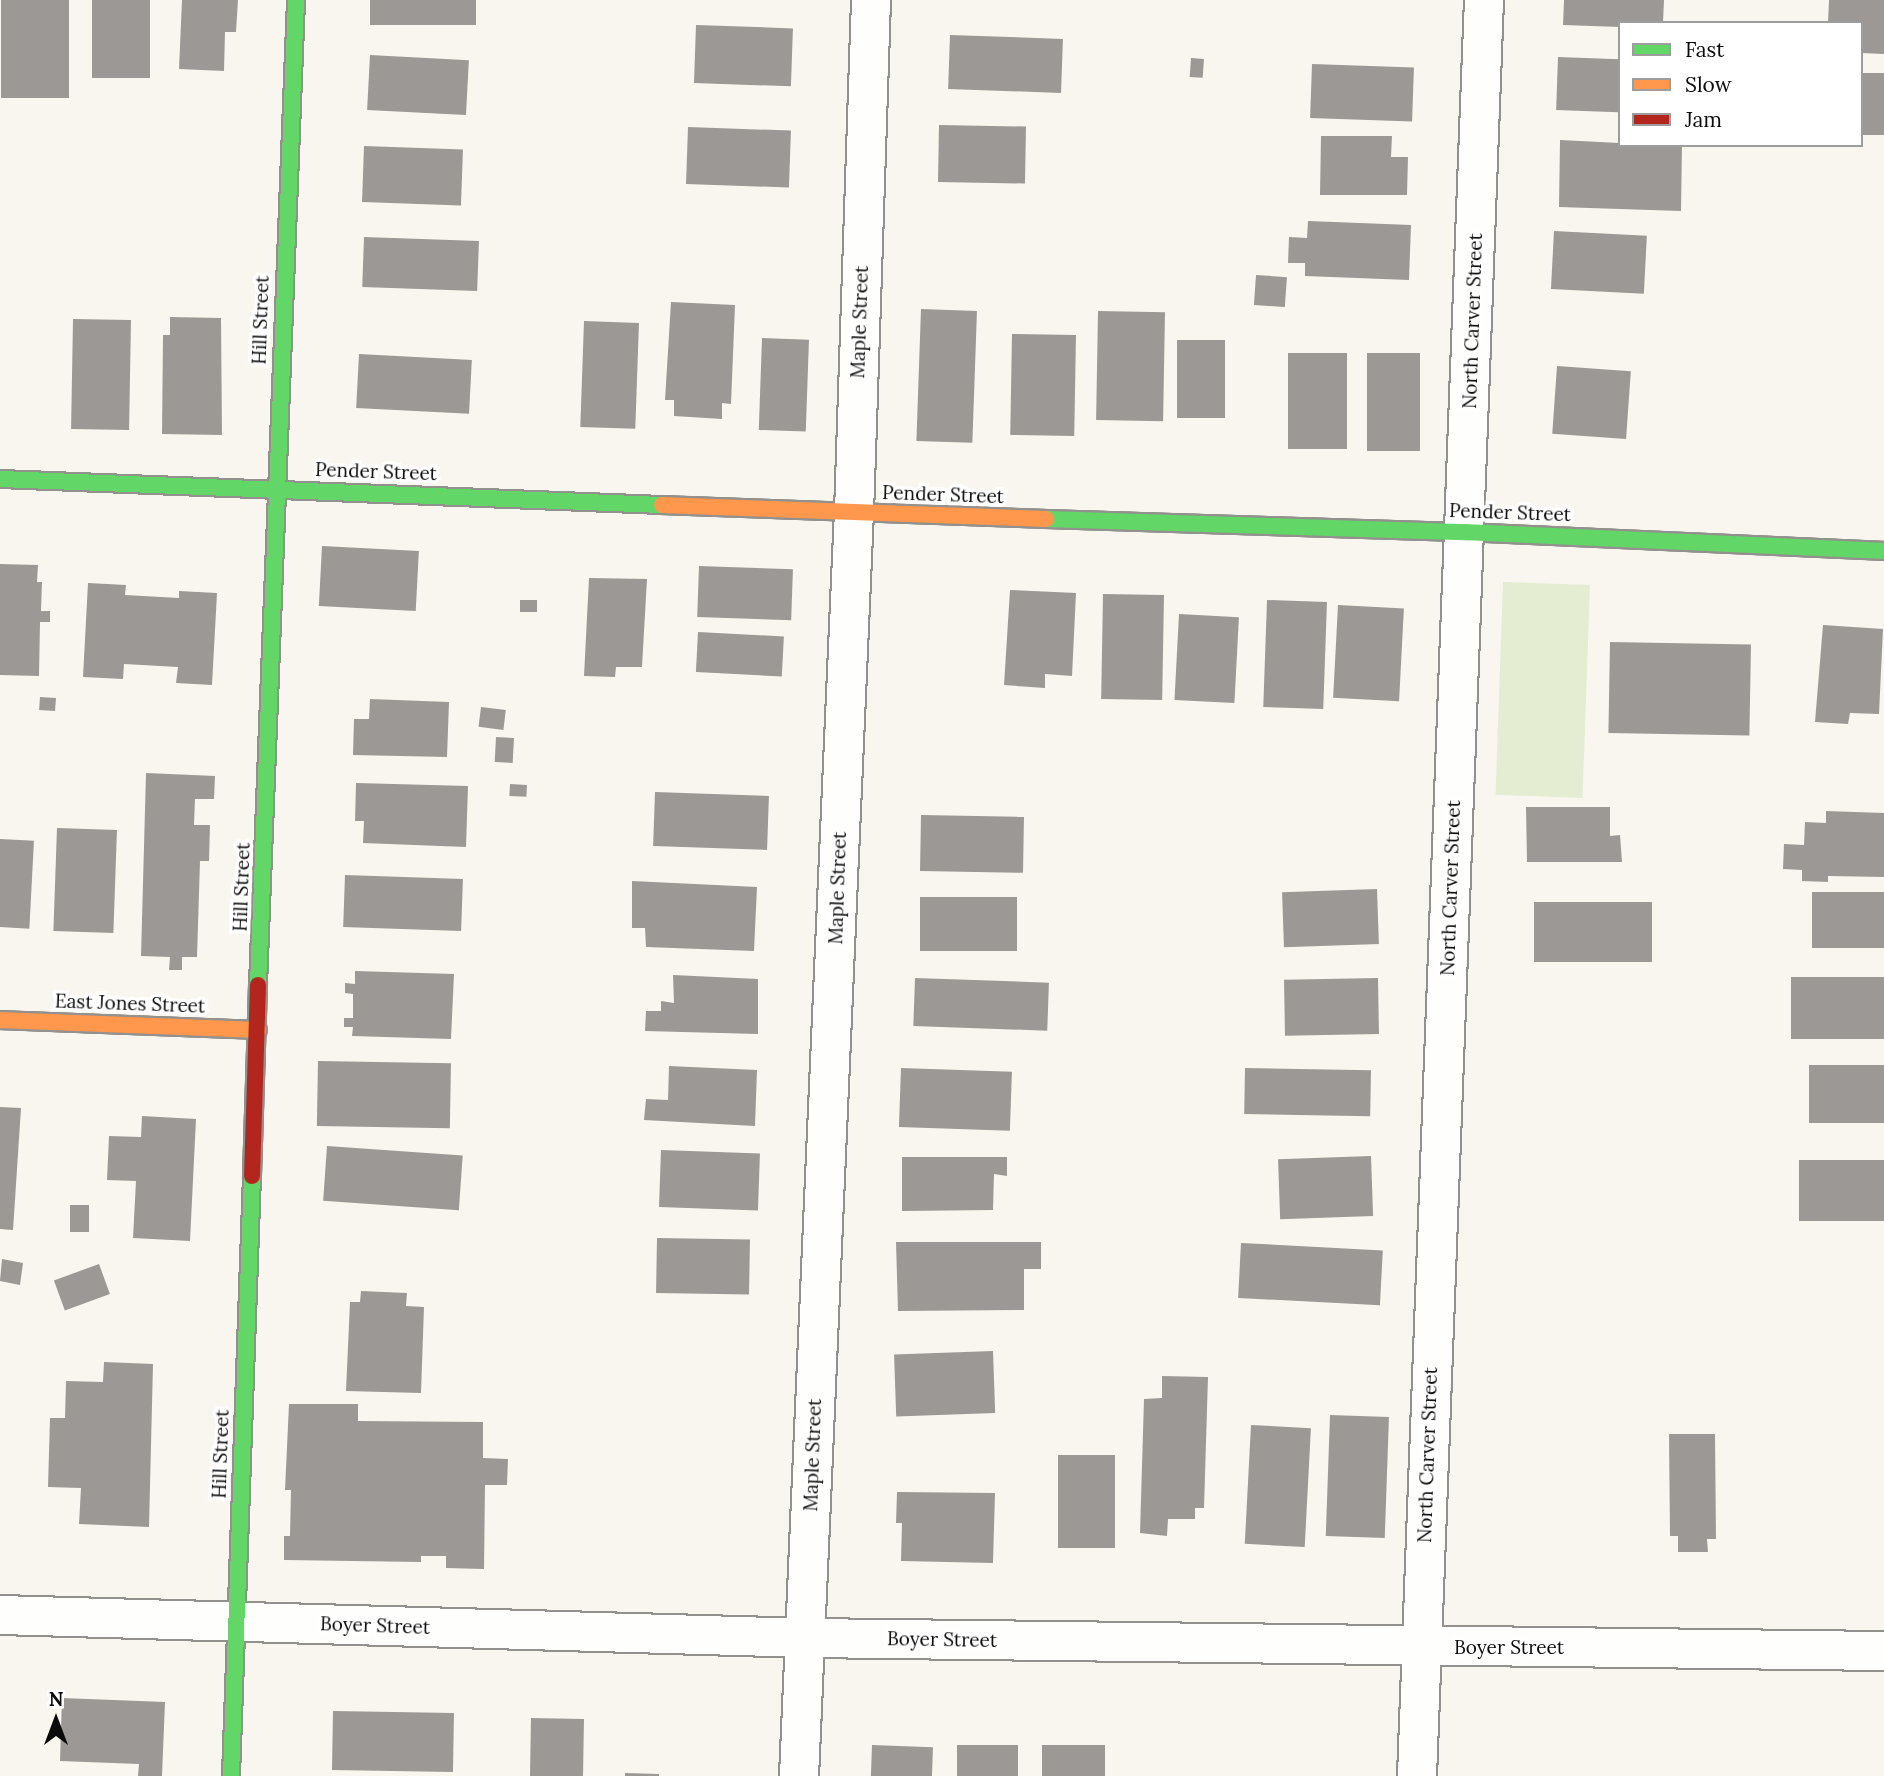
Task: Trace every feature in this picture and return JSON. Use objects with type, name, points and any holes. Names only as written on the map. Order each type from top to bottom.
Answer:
[{"type":"street","name":"Hill Street","points":[[231,1776],[275,489],[296,0]]},
{"type":"street","name":"Maple Street","points":[[799,1776],[854,513],[871,0]]},
{"type":"street","name":"North Carver Street","points":[[1418,1776],[1420,1647],[1466,532],[1484,0]]},
{"type":"street","name":"Pender Street","points":[[0,479],[854,513],[1466,532],[1884,551]]},
{"type":"street","name":"East Jones Street","points":[[0,1020],[258,1030]]},
{"type":"street","name":"Boyer Street","points":[[0,1615],[806,1638],[1884,1651]]},
{"type":"green space","points":[[1503,582],[1590,585],[1583,798],[1496,795]]},
{"type":"building","points":[[1,0],[69,0],[69,98],[1,98]]},
{"type":"building","points":[[92,0],[150,0],[150,78],[92,78]]},
{"type":"building","points":[[182,0],[238,0],[236,32],[225,32],[224,71],[179,69]]},
{"type":"building","points":[[370,0],[476,0],[476,25],[370,25]]},
{"type":"building","points":[[1564,0],[1664,0],[1663,21],[1618,21],[1618,27],[1563,25]]},
{"type":"building","points":[[1829,0],[1884,0],[1884,54],[1863,53],[1863,21],[1828,21]]},
{"type":"building","points":[[696,25],[793,28],[791,86],[694,83]]},
{"type":"building","points":[[950,35],[1063,39],[1061,93],[948,89]]},
{"type":"building","points":[[370,55],[469,60],[466,115],[367,110]]},
{"type":"building","points":[[1558,57],[1618,59],[1618,112],[1556,110]]},
{"type":"building","points":[[1191,58],[1204,59],[1203,78],[1190,77]]},
{"type":"building","points":[[1312,64],[1414,68],[1412,122],[1310,118]]},
{"type":"building","points":[[1863,73],[1884,73],[1884,135],[1863,135]]},
{"type":"building","points":[[939,125],[1026,127],[1025,184],[938,182]]},
{"type":"building","points":[[688,127],[791,131],[789,188],[686,184]]},
{"type":"building","points":[[1321,136],[1392,136],[1391,157],[1408,157],[1407,195],[1320,195]]},
{"type":"building","points":[[1560,140],[1618,143],[1618,147],[1682,147],[1681,211],[1559,207]]},
{"type":"building","points":[[364,146],[463,149],[461,205],[362,202]]},
{"type":"building","points":[[1308,221],[1411,225],[1409,280],[1305,276],[1305,263],[1288,263],[1289,237],[1307,238]]},
{"type":"building","points":[[1554,231],[1647,236],[1644,294],[1551,289]]},
{"type":"building","points":[[364,237],[479,241],[477,291],[362,287]]},
{"type":"building","points":[[1256,275],[1287,277],[1285,307],[1254,305]]},
{"type":"building","points":[[671,302],[735,305],[731,404],[722,403],[722,419],[674,416],[674,400],[665,400]]},
{"type":"building","points":[[921,309],[977,311],[972,443],[916,441]]},
{"type":"building","points":[[1098,311],[1165,312],[1163,421],[1096,420]]},
{"type":"building","points":[[170,317],[221,318],[222,435],[162,434],[163,335],[170,335]]},
{"type":"building","points":[[73,319],[131,320],[129,430],[71,429]]},
{"type":"building","points":[[584,321],[639,323],[635,429],[580,427]]},
{"type":"building","points":[[1012,334],[1076,335],[1074,436],[1010,435]]},
{"type":"building","points":[[762,338],[809,340],[806,432],[759,430]]},
{"type":"building","points":[[1177,340],[1225,340],[1225,418],[1177,418]]},
{"type":"building","points":[[1288,353],[1347,353],[1347,449],[1288,449]]},
{"type":"building","points":[[1367,353],[1420,353],[1420,451],[1367,451]]},
{"type":"building","points":[[359,354],[472,360],[469,414],[356,408]]},
{"type":"building","points":[[1557,366],[1631,371],[1626,439],[1552,434]]},
{"type":"building","points":[[322,546],[419,551],[416,611],[319,606]]},
{"type":"building","points":[[0,564],[38,565],[37,582],[42,582],[41,611],[50,611],[50,622],[40,622],[39,676],[0,675]]},
{"type":"building","points":[[699,566],[793,569],[791,620],[697,617]]},
{"type":"building","points":[[589,578],[647,579],[642,667],[616,667],[615,677],[584,676]]},
{"type":"building","points":[[88,583],[126,585],[125,595],[179,598],[179,591],[217,593],[212,685],[176,683],[178,667],[124,664],[123,679],[83,677]]},
{"type":"building","points":[[1010,590],[1076,593],[1072,676],[1045,674],[1045,688],[1004,685]]},
{"type":"building","points":[[1103,594],[1164,595],[1162,700],[1101,699]]},
{"type":"building","points":[[520,600],[537,600],[537,612],[520,612]]},
{"type":"building","points":[[1267,600],[1327,602],[1323,709],[1263,707]]},
{"type":"building","points":[[1338,605],[1404,608],[1399,701],[1333,698]]},
{"type":"building","points":[[1179,614],[1239,617],[1234,703],[1174,700]]},
{"type":"building","points":[[1823,625],[1883,629],[1879,714],[1850,713],[1848,724],[1815,722]]},
{"type":"building","points":[[698,632],[784,637],[782,676],[696,672]]},
{"type":"building","points":[[1610,642],[1751,644],[1749,735],[1608,733]]},
{"type":"building","points":[[40,697],[56,698],[55,711],[39,710]]},
{"type":"building","points":[[370,699],[449,702],[447,757],[353,755],[354,719],[369,719]]},
{"type":"building","points":[[481,707],[506,710],[503,730],[479,727]]},
{"type":"building","points":[[496,737],[514,738],[513,763],[495,762]]},
{"type":"building","points":[[146,773],[215,776],[214,799],[195,799],[194,825],[210,825],[209,861],[200,861],[197,957],[182,957],[182,970],[169,970],[170,957],[141,956]]},
{"type":"building","points":[[356,783],[468,786],[466,847],[363,843],[364,821],[355,821]]},
{"type":"building","points":[[510,784],[527,785],[526,797],[509,796]]},
{"type":"building","points":[[655,792],[769,796],[767,850],[653,846]]},
{"type":"building","points":[[1526,807],[1610,807],[1610,836],[1620,835],[1622,862],[1527,862]]},
{"type":"building","points":[[1826,811],[1884,813],[1884,877],[1828,876],[1828,882],[1802,881],[1802,870],[1783,869],[1784,844],[1804,845],[1805,822],[1826,823]]},
{"type":"building","points":[[921,815],[1024,817],[1023,873],[920,871]]},
{"type":"building","points":[[57,828],[117,830],[113,933],[53,931]]},
{"type":"building","points":[[0,839],[34,841],[29,929],[0,927]]},
{"type":"building","points":[[345,875],[463,879],[461,931],[343,927]]},
{"type":"building","points":[[632,881],[757,887],[754,951],[646,947],[645,928],[632,928]]},
{"type":"building","points":[[1377,889],[1379,944],[1284,947],[1282,892]]},
{"type":"building","points":[[1812,892],[1884,892],[1884,948],[1812,948]]},
{"type":"building","points":[[920,897],[1017,897],[1017,951],[920,951]]},
{"type":"building","points":[[1534,902],[1652,902],[1652,962],[1534,962]]},
{"type":"building","points":[[355,971],[454,974],[451,1039],[352,1036],[353,1027],[344,1027],[344,1018],[353,1018],[353,994],[345,993],[345,983],[355,984]]},
{"type":"building","points":[[673,975],[758,979],[758,1034],[645,1031],[646,1011],[661,1011],[661,1001],[674,1003]]},
{"type":"building","points":[[1791,977],[1884,977],[1884,1039],[1791,1039]]},
{"type":"building","points":[[915,978],[1049,983],[1047,1031],[913,1026]]},
{"type":"building","points":[[1378,978],[1379,1034],[1285,1036],[1284,980]]},
{"type":"building","points":[[318,1061],[451,1063],[450,1128],[317,1126]]},
{"type":"building","points":[[1809,1065],[1884,1065],[1884,1123],[1809,1123]]},
{"type":"building","points":[[669,1066],[757,1070],[755,1126],[644,1120],[646,1099],[668,1100]]},
{"type":"building","points":[[901,1068],[1012,1072],[1010,1131],[899,1127]]},
{"type":"building","points":[[1245,1068],[1371,1070],[1370,1116],[1244,1114]]},
{"type":"building","points":[[0,1107],[21,1108],[13,1230],[0,1229]]},
{"type":"building","points":[[142,1116],[196,1119],[190,1241],[133,1238],[136,1181],[107,1180],[109,1136],[141,1137]]},
{"type":"building","points":[[327,1146],[463,1155],[459,1210],[323,1201]]},
{"type":"building","points":[[661,1150],[760,1153],[758,1210],[659,1207]]},
{"type":"building","points":[[1371,1156],[1373,1216],[1280,1219],[1278,1159]]},
{"type":"building","points":[[902,1157],[1007,1157],[1007,1176],[994,1174],[993,1210],[902,1211]]},
{"type":"building","points":[[1799,1160],[1884,1160],[1884,1221],[1799,1221]]},
{"type":"building","points":[[70,1205],[89,1205],[89,1232],[70,1232]]},
{"type":"building","points":[[657,1238],[750,1240],[749,1295],[656,1293]]},
{"type":"building","points":[[896,1242],[1041,1242],[1041,1269],[1024,1269],[1024,1310],[898,1311]]},
{"type":"building","points":[[1241,1243],[1383,1250],[1380,1305],[1238,1298]]},
{"type":"building","points":[[2,1259],[23,1263],[20,1285],[0,1281]]},
{"type":"building","points":[[99,1264],[110,1294],[65,1310],[54,1280]]},
{"type":"building","points":[[361,1291],[407,1293],[406,1306],[424,1307],[421,1393],[346,1391],[350,1302],[360,1302]]},
{"type":"building","points":[[993,1351],[995,1413],[896,1416],[894,1354]]},
{"type":"building","points":[[104,1362],[153,1364],[149,1527],[79,1524],[81,1488],[48,1487],[50,1418],[65,1418],[66,1381],[103,1382]]},
{"type":"building","points":[[1162,1376],[1208,1377],[1204,1508],[1195,1508],[1195,1519],[1168,1519],[1167,1536],[1140,1533],[1144,1399],[1162,1398]]},
{"type":"building","points":[[289,1404],[358,1404],[358,1421],[483,1422],[483,1458],[508,1459],[507,1485],[485,1485],[484,1569],[446,1568],[446,1556],[421,1556],[421,1562],[284,1560],[284,1536],[290,1536],[291,1490],[285,1490]]},
{"type":"building","points":[[1330,1415],[1389,1417],[1385,1538],[1326,1536]]},
{"type":"building","points":[[1251,1425],[1311,1428],[1305,1547],[1245,1544]]},
{"type":"building","points":[[1669,1434],[1715,1434],[1716,1539],[1707,1539],[1708,1552],[1678,1552],[1678,1536],[1670,1536]]},
{"type":"building","points":[[1058,1455],[1115,1455],[1115,1548],[1058,1548]]},
{"type":"building","points":[[897,1492],[995,1493],[993,1563],[901,1561],[902,1523],[896,1523]]},
{"type":"building","points":[[62,1698],[165,1702],[162,1776],[138,1776],[139,1764],[60,1761]]},
{"type":"building","points":[[333,1711],[454,1713],[453,1772],[332,1770]]},
{"type":"building","points":[[531,1718],[584,1719],[583,1776],[530,1776]]},
{"type":"building","points":[[872,1745],[933,1747],[932,1776],[871,1776]]},
{"type":"building","points":[[957,1745],[1018,1745],[1018,1776],[957,1776]]},
{"type":"building","points":[[1042,1745],[1105,1745],[1105,1776],[1042,1776]]},
{"type":"building","points":[[625,1773],[659,1774],[659,1776],[625,1776]]},
{"type":"traffic: fast","points":[[258,985],[296,0]]},
{"type":"traffic: fast","points":[[0,479],[662,505]]},
{"type":"traffic: fast","points":[[1046,519],[1466,532],[1884,551]]},
{"type":"traffic: fast","points":[[231,1776],[252,1176]]},
{"type":"traffic: slow","points":[[662,505],[1046,519]]},
{"type":"traffic: slow","points":[[0,1020],[258,1030]]},
{"type":"traffic: jam","points":[[252,1176],[258,985]]}]
